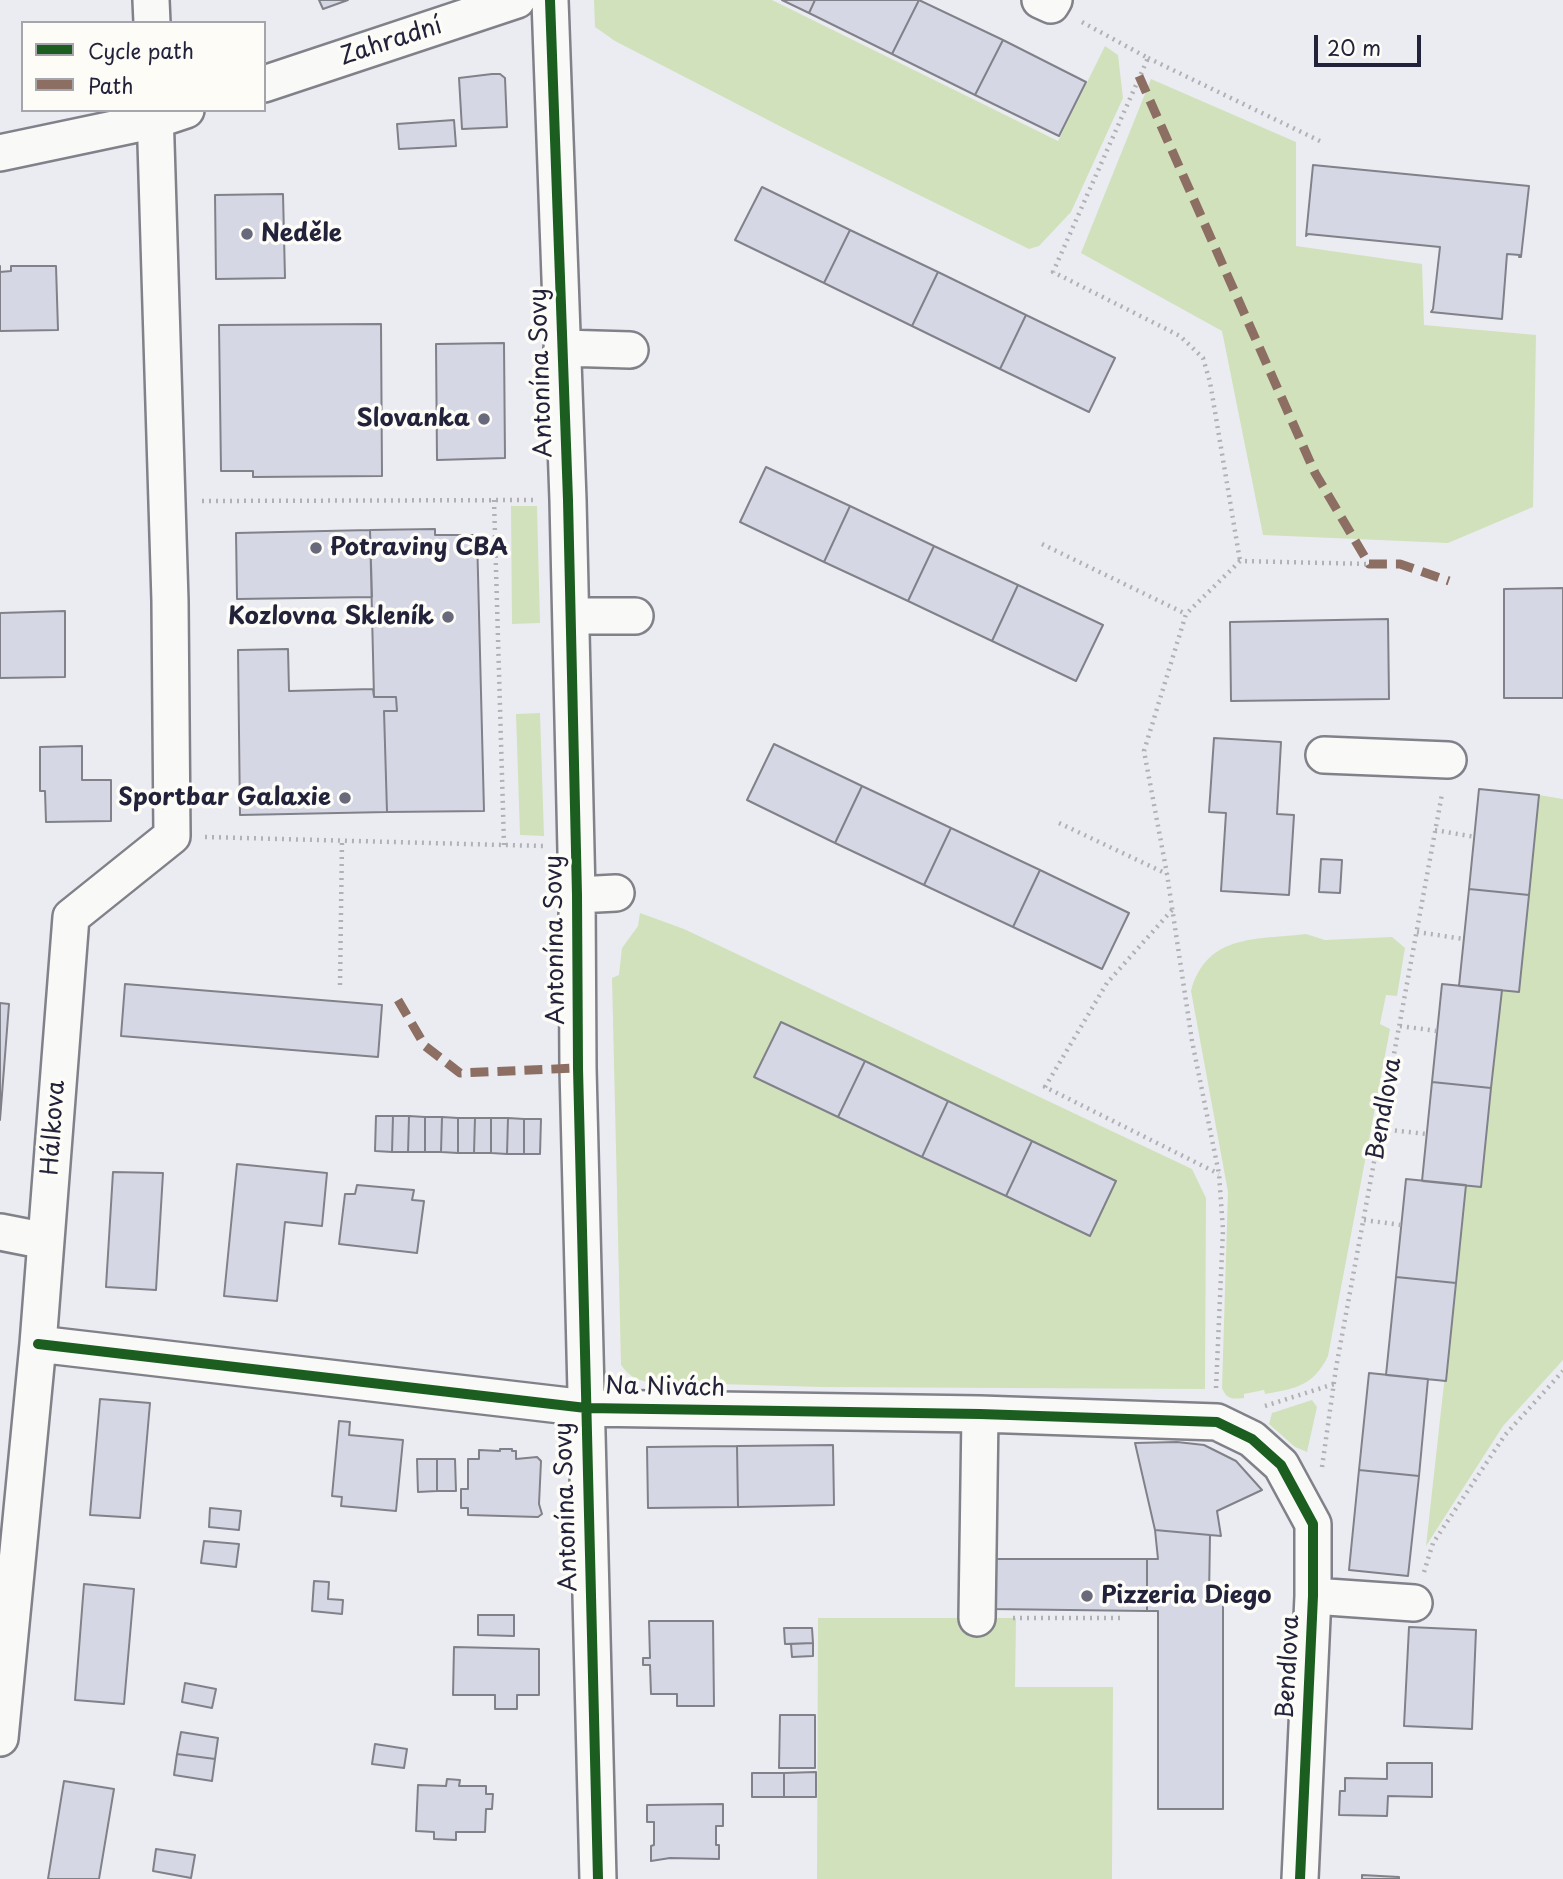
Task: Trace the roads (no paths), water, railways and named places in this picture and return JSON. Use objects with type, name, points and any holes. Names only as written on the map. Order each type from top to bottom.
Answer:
[{"type":"street","points":[[151,0],[152,21]]},
{"type":"street","name":"Zahradní","points":[[266,83],[517,0]]},
{"type":"street","name":"Antonína Sovy","points":[[550,0],[571,616],[578,1069],[598,1879]]},
{"type":"street","points":[[0,153],[165,114]]},
{"type":"street","name":"Hálkova","points":[[0,1738],[38,1344],[71,917],[172,836],[166,502],[165,114]]},
{"type":"street","points":[[562,348],[630,350]]},
{"type":"street","points":[[571,616],[635,616]]},
{"type":"street","points":[[1324,755],[1448,760]]},
{"type":"street","points":[[577,895],[616,893]]},
{"type":"street","points":[[0,1232],[46,1241]]},
{"type":"street","name":"Na Nivách","points":[[38,1344],[586,1408],[979,1414],[1217,1422],[1252,1439],[1282,1465]]},
{"type":"street","points":[[977,1618],[979,1414]]},
{"type":"street","name":"Bendlova","points":[[1282,1465],[1313,1524],[1313,1596],[1300,1879]]},
{"type":"street","points":[[1313,1596],[1414,1603]]},
{"type":"place","name":"Neděle","points":[[247,234]]},
{"type":"place","name":"Slovanka","points":[[484,419]]},
{"type":"place","name":"Potraviny CBA","points":[[316,548]]},
{"type":"place","name":"Kozlovna Skleník","points":[[448,617]]},
{"type":"place","name":"Sportbar Galaxie","points":[[345,798]]},
{"type":"place","name":"Pizzeria Diego","points":[[1087,1596]]}]
